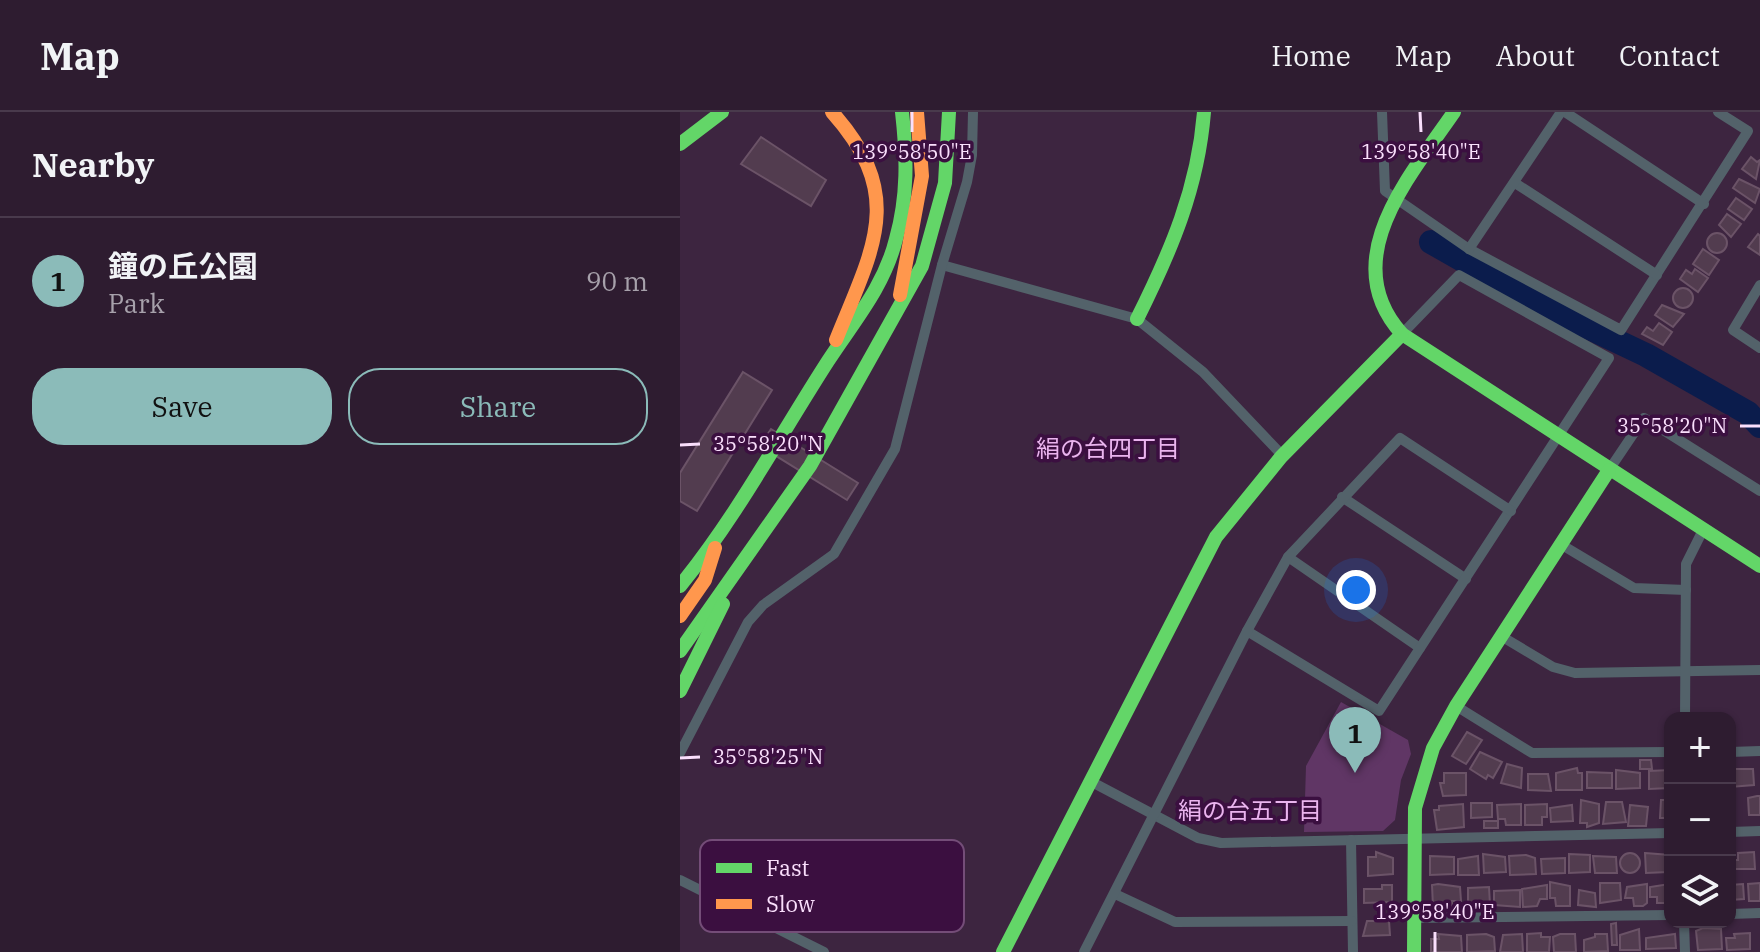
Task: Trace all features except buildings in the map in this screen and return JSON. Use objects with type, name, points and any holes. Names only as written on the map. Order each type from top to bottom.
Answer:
[{"type":"main road","points":[[680,144],[722,112]]},
{"type":"main road","points":[[829,359],[867,265],[878,214],[872,165],[863,144],[832,112]]},
{"type":"main road","points":[[680,586],[717,540],[829,359],[875,294],[896,241],[907,178],[902,112]]},
{"type":"main road","points":[[896,318],[920,190],[922,156],[917,112]]},
{"type":"main road","points":[[680,651],[810,466],[896,318],[922,266],[945,183],[949,112]]},
{"type":"main road","points":[[1137,319],[1185,221],[1198,181],[1204,112]]},
{"type":"main road","points":[[1454,112],[1397,201],[1381,232],[1374,259],[1376,290],[1382,312],[1402,334],[1760,566]]},
{"type":"main road","points":[[1003,952],[1216,537],[1249,491],[1402,334]]},
{"type":"main road","points":[[1414,952],[1413,838],[1422,779],[1433,748],[1456,706],[1609,470]]},
{"type":"main road","points":[[680,616],[705,580],[717,540]]},
{"type":"main road","points":[[680,691],[736,575]]},
{"type":"street","points":[[680,753],[748,622],[763,605],[834,554],[895,449],[942,265],[967,182],[972,155],[973,112]]},
{"type":"street","points":[[1382,112],[1385,191],[1469,249],[1621,330],[1748,131],[1718,112]]},
{"type":"street","points":[[1469,249],[1563,112],[1704,204]]},
{"type":"street","points":[[1515,183],[1657,275]]},
{"type":"street","points":[[942,265],[1137,319],[1203,372],[1282,455]]},
{"type":"street","points":[[1247,631],[1379,711],[1609,358],[1459,275],[1402,334]]},
{"type":"street","points":[[1760,285],[1733,330],[1760,348]]},
{"type":"street","points":[[1609,470],[1644,418],[1760,491]]},
{"type":"street","points":[[1084,952],[1247,631],[1288,557],[1342,497],[1400,438],[1511,511]]},
{"type":"street","points":[[1342,497],[1466,579]]},
{"type":"street","points":[[1685,712],[1686,564],[1704,528]]},
{"type":"street","points":[[1562,545],[1634,588],[1686,590]]},
{"type":"street","points":[[1288,557],[1420,648]]},
{"type":"street","points":[[1501,636],[1563,671],[1760,670]]},
{"type":"street","points":[[1456,706],[1532,753],[1664,752]]},
{"type":"street","points":[[1736,752],[1760,751]]},
{"type":"street","points":[[1090,781],[1198,838],[1221,843],[1664,833]]},
{"type":"street","points":[[1736,832],[1760,831]]},
{"type":"street","points":[[1351,840],[1353,952]]},
{"type":"street","points":[[680,880],[700,890]]},
{"type":"street","points":[[1115,894],[1175,922],[1352,921]]},
{"type":"street","points":[[1736,914],[1760,913]]},
{"type":"street","points":[[1414,918],[1664,915]]},
{"type":"street","points":[[1684,928],[1685,952]]},
{"type":"street","points":[[784,932],[824,952]]},
{"type":"shaded area","points":[[1341,702],[1408,740],[1411,754],[1401,780],[1395,820],[1383,831],[1304,832],[1306,766]]},
{"type":"waterway","points":[[1431,242],[1545,307],[1646,355],[1748,413],[1760,426]]},
{"type":"traffic: fast","points":[[680,144],[722,112]]},
{"type":"traffic: fast","points":[[680,586],[739,504],[884,273],[900,223],[904,192],[902,112]]},
{"type":"traffic: fast","points":[[680,651],[810,466],[922,266],[945,183],[949,112]]},
{"type":"traffic: fast","points":[[1137,319],[1181,218],[1196,167],[1204,112]]},
{"type":"traffic: fast","points":[[1454,112],[1418,163],[1386,219],[1377,248],[1376,277],[1383,306],[1402,334],[1760,566]]},
{"type":"traffic: fast","points":[[1003,952],[1216,537],[1281,457],[1402,334]]},
{"type":"traffic: fast","points":[[1414,952],[1415,808],[1433,748],[1456,706],[1609,470]]},
{"type":"traffic: fast","points":[[680,691],[723,604]]},
{"type":"traffic: slow","points":[[832,112],[855,142],[869,170],[876,197],[876,223],[871,250],[836,340]]},
{"type":"traffic: slow","points":[[900,295],[922,176],[917,112]]},
{"type":"traffic: slow","points":[[680,616],[705,580],[715,548]]},
{"type":"place","name":"鐘の丘公園","points":[[1355,773]]},
{"type":"district","name":"絹の台四丁目","points":[[1108,449]]},
{"type":"district","name":"絹の台五丁目","points":[[1250,811]]}]
